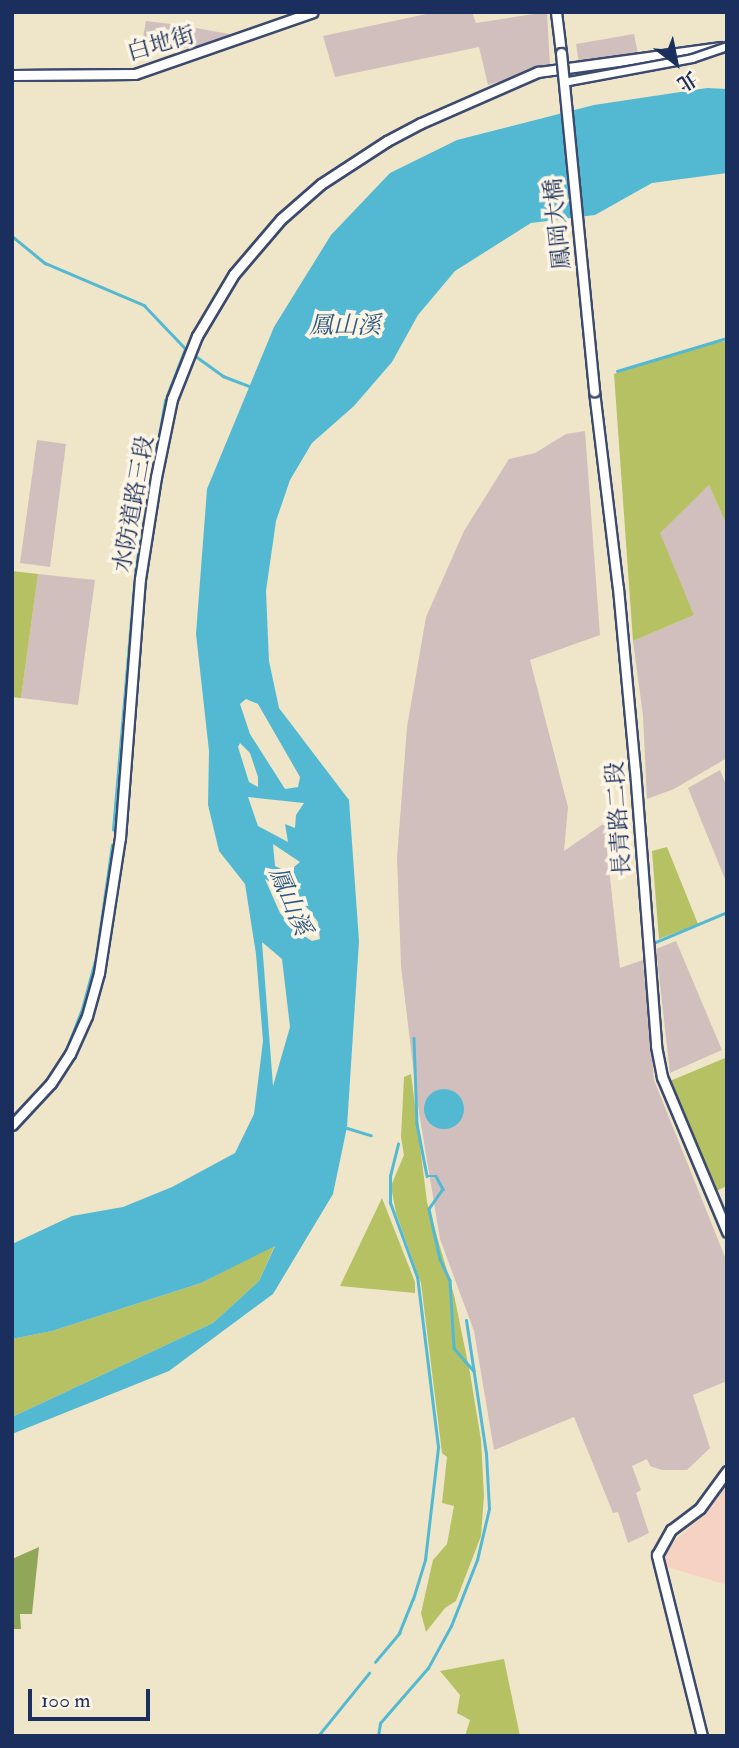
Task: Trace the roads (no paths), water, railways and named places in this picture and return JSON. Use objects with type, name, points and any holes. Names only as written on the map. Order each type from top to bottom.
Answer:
[{"type":"street","name":"白地街","points":[[12,75],[135,74],[313,12]]},
{"type":"street","name":"鳳岡大橋","points":[[556,12],[593,391]]},
{"type":"street","name":"水防道路三段","points":[[12,1125],[51,1083],[70,1054],[87,1016],[99,973],[120,838],[131,724],[138,602],[156,477],[172,399],[197,336],[234,274],[281,219],[321,184],[387,141],[421,123],[538,72],[727,46]]},
{"type":"street","points":[[563,82],[692,58],[727,46]]},
{"type":"street","name":"長青路二段","points":[[593,391],[634,757],[656,1046],[662,1077],[727,1232]]},
{"type":"street","points":[[702,1736],[657,1555],[671,1530],[700,1508],[727,1471]]},
{"type":"water","name":"鳳山溪","points":[[707,88],[727,89],[727,173],[652,183],[595,215],[531,223],[455,271],[418,315],[392,362],[354,406],[312,443],[290,480],[276,521],[266,591],[269,661],[279,708],[349,800],[359,941],[347,1127],[333,1194],[273,1294],[169,1371],[12,1434],[12,1417],[213,1323],[259,1281],[275,1246],[201,1283],[52,1331],[12,1339],[12,1244],[72,1216],[123,1207],[172,1187],[235,1153],[254,1114],[263,1041],[256,954],[245,884],[219,851],[208,805],[209,751],[196,634],[207,489],[274,327],[331,235],[390,173],[457,140],[594,105]],"holes":[[[246,699],[258,704],[300,777],[298,787],[285,789],[250,734],[240,704]],[[240,743],[250,753],[258,777],[258,787],[249,782],[238,747]],[[248,797],[304,803],[296,815],[295,828],[285,824],[288,842],[258,826]],[[273,844],[300,862],[288,872],[275,866]],[[265,879],[298,896],[318,922],[320,939],[312,941],[293,929],[280,913]],[[262,942],[282,959],[290,1027],[273,1086]]]},
{"type":"water","points":[[444,1089],[452,1090],[458,1095],[463,1101],[463,1117],[458,1123],[452,1128],[444,1129],[436,1128],[430,1123],[425,1117],[424,1109],[425,1101],[430,1095],[436,1090]]},
{"type":"waterway","points":[[12,236],[45,263],[144,305],[185,348]]},
{"type":"waterway","points":[[617,371],[727,338]]},
{"type":"waterway","points":[[135,571],[165,401],[185,349]]},
{"type":"waterway","points":[[197,357],[223,376],[251,387]]},
{"type":"waterway","points":[[113,830],[134,586]]},
{"type":"waterway","points":[[39,1091],[65,1053],[82,1009],[96,957],[112,845]]},
{"type":"waterway","points":[[656,942],[727,912]]},
{"type":"waterway","points":[[414,1038],[417,1124],[427,1176],[436,1176],[443,1189],[429,1209],[440,1259],[450,1280],[454,1348],[474,1371]]},
{"type":"waterway","points":[[344,1127],[371,1135]]},
{"type":"waterway","points":[[375,1662],[399,1633],[425,1560],[438,1447],[417,1277],[390,1203],[390,1176],[398,1144]]},
{"type":"waterway","points":[[378,1736],[380,1723],[428,1668],[451,1626],[477,1560],[489,1509],[486,1454],[466,1320]]},
{"type":"waterway","points":[[318,1736],[369,1673]]}]
